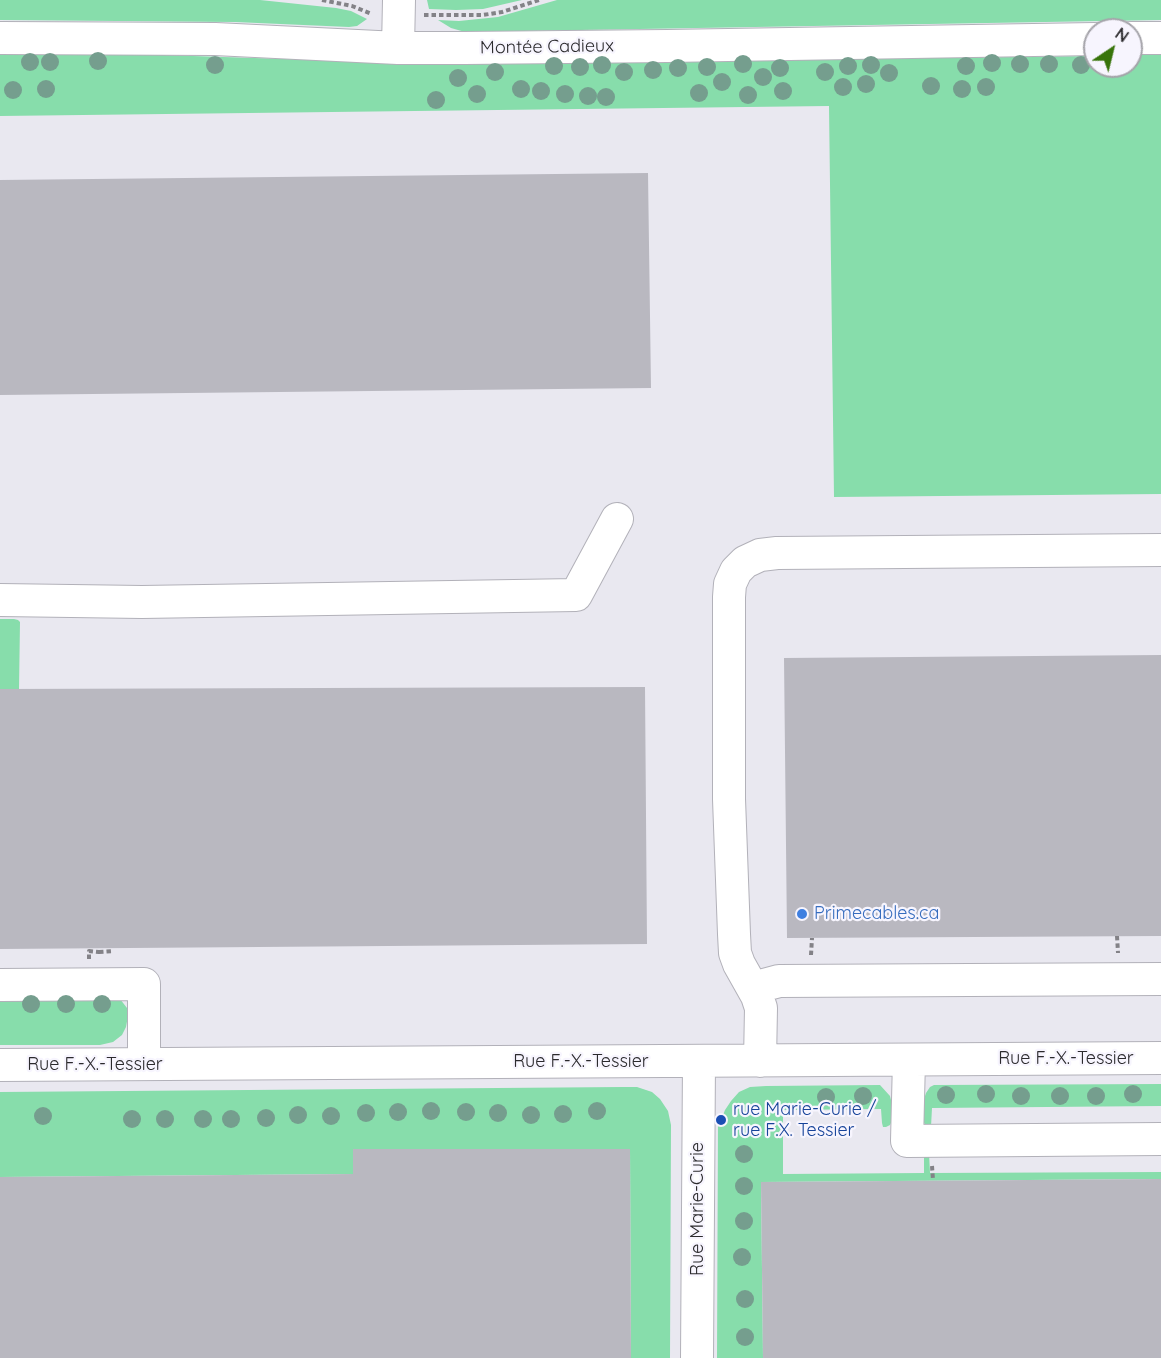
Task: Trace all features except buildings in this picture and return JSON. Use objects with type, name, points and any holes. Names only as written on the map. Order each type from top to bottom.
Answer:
[{"type":"street","points":[[386,7],[398,48]]},
{"type":"street","name":"Montée Cadieux","points":[[0,38],[215,39],[398,48],[1083,39]]},
{"type":"street","points":[[1143,38],[1161,38]]},
{"type":"street","points":[[0,600],[142,602],[576,595],[617,519]]},
{"type":"street","points":[[760,1061],[758,996],[739,964],[735,952],[734,934],[729,799],[729,597],[730,584],[736,571],[745,562],[760,555],[777,553],[1161,550]]},
{"type":"street","points":[[753,988],[779,981],[1161,979]]},
{"type":"street","points":[[0,985],[144,984],[144,1064]]},
{"type":"street","name":"Rue F.-X.-Tessier","points":[[0,1065],[1161,1058]]},
{"type":"street","name":"Rue Marie-Curie","points":[[697,1358],[699,1060]]},
{"type":"street","points":[[909,1060],[907,1141],[1161,1139]]},
{"type":"path","points":[[322,0],[352,6],[386,7]]},
{"type":"path","name":"Montée Cadieux","points":[[434,15],[483,15],[502,12],[539,0]]},
{"type":"path","points":[[89,951],[113,951]]},
{"type":"path","points":[[933,1173],[933,1180]]},
{"type":"green space","points":[[0,0],[260,0],[336,8],[351,11],[367,19],[357,26],[349,27],[235,22],[0,20]]},
{"type":"green space","points":[[427,0],[522,0],[483,9],[456,10],[429,9]]},
{"type":"green space","points":[[557,0],[1161,0],[1161,20],[1083,18],[1083,21],[465,32],[451,28],[438,20],[459,21],[498,17]]},
{"type":"green space","points":[[0,54],[132,54],[437,64],[1083,56],[1083,78],[1143,78],[1143,55],[1161,55],[1161,494],[834,497],[829,106],[0,116]]},
{"type":"green space","points":[[0,619],[14,619],[20,622],[19,689],[0,689]]},
{"type":"green space","points":[[0,998],[120,999],[127,1008],[126,1027],[122,1035],[113,1042],[100,1045],[0,1045]]},
{"type":"green space","points":[[1161,1084],[1161,1106],[932,1108],[931,1127],[925,1125],[923,1120],[923,1102],[926,1093],[934,1085]]},
{"type":"green space","points":[[880,1085],[891,1100],[892,1121],[886,1127],[883,1127],[881,1109],[783,1110],[783,1174],[924,1173],[924,1154],[929,1153],[930,1173],[1161,1172],[1161,1179],[761,1182],[763,1358],[717,1358],[718,1121],[721,1120],[725,1110],[739,1092],[750,1087]]},
{"type":"green space","points":[[637,1087],[652,1092],[660,1099],[668,1111],[671,1125],[670,1358],[631,1358],[630,1149],[353,1149],[353,1174],[0,1177],[0,1092]]},
{"type":"place","name":"Primecables.ca","points":[[802,914]]},
{"type":"place","name":"rue Marie-Curie / rue F.X. Tessier","points":[[721,1120]]}]
